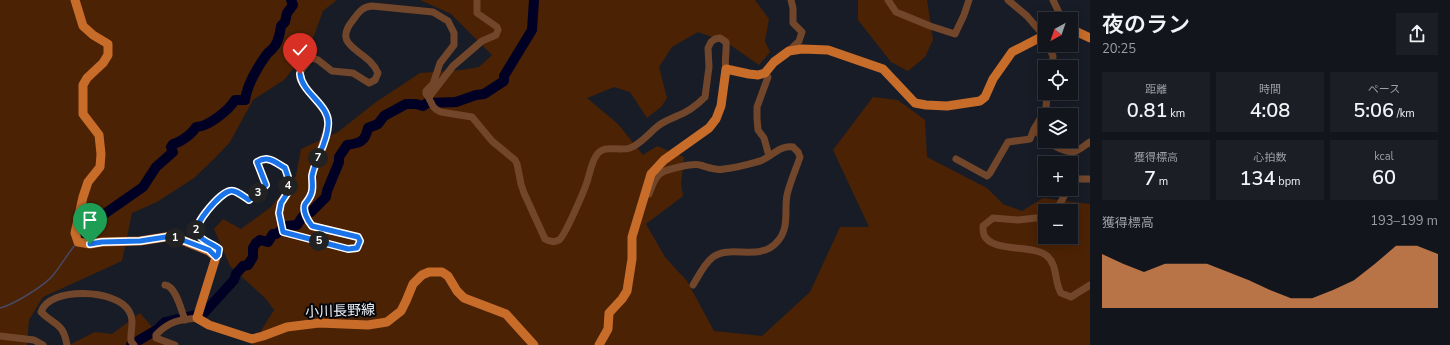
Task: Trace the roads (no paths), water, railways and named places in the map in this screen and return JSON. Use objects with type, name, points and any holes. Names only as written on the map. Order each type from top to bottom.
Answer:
[{"type":"main road","points":[[75,0],[84,26],[93,35],[108,44],[108,55],[104,63],[88,78],[83,85],[83,114],[99,135],[101,154],[100,167],[88,182],[83,197],[75,233],[78,242],[90,244],[102,242],[140,241],[172,236],[209,250],[216,257],[197,318]]},
{"type":"main road","points":[[1078,32],[1090,38]]},
{"type":"main road","points":[[599,345],[608,329],[609,313],[627,291],[632,259],[632,237],[651,174],[680,148],[709,128],[716,119],[721,106],[726,69],[758,75],[765,73],[774,62],[789,51],[802,49],[828,50],[883,69],[915,103],[948,106],[980,101],[985,97],[993,79],[1012,52],[1038,39]]},
{"type":"main road","name":"小川長野線","points":[[197,318],[209,325],[252,339],[287,327],[319,323],[368,325],[387,322],[401,311],[413,284],[422,275],[429,272],[442,272],[448,276],[457,291],[464,298],[506,314],[534,345]]},
{"type":"street","points":[[429,97],[453,66],[482,41],[496,35],[498,30],[497,27],[477,13],[477,0]]},
{"type":"street","points":[[789,51],[799,40],[802,32],[793,23],[793,8],[791,0]]},
{"type":"street","points":[[888,0],[896,12],[930,26],[955,34],[964,16],[968,0]]},
{"type":"street","points":[[1008,0],[1027,16],[1038,28]]},
{"type":"street","points":[[1053,0],[1059,12]]},
{"type":"street","points":[[216,257],[219,249],[208,243],[198,234],[196,231],[197,226],[212,204],[228,191],[234,191],[249,200],[266,185],[257,162],[262,159],[269,158],[285,168],[288,177],[288,192],[281,203],[279,213],[283,232],[348,249],[357,248],[360,241],[358,237],[312,226],[304,209],[304,205],[312,192],[312,176],[328,126],[327,115],[302,82],[300,74],[313,58],[332,71],[353,72],[369,83],[375,80],[378,73],[376,69],[370,61],[346,42],[344,36],[350,23],[360,10],[372,6],[432,12],[448,21],[454,33],[454,45],[440,63],[433,84],[426,91],[426,94],[429,97],[431,104],[437,110],[472,117],[492,141],[514,160],[517,164],[524,193],[545,239],[549,242],[559,240],[565,232],[599,152],[605,148],[615,150],[628,149],[636,145],[659,125],[690,109],[705,97],[709,66],[708,48],[711,42],[715,39],[720,38],[726,42],[726,69]]},
{"type":"street","points":[[765,73],[768,77],[757,107],[757,118],[758,130],[764,138],[769,156]]},
{"type":"street","points":[[956,159],[987,176],[1008,142],[1030,139],[1046,109],[1047,100]]},
{"type":"street","points":[[1034,129],[1038,133]]},
{"type":"street","points":[[1061,148],[1075,152],[1090,142]]},
{"type":"street","points":[[644,196],[649,194],[656,178],[661,173],[689,164],[698,164],[723,170],[762,160],[782,148],[793,147],[798,152],[800,157],[787,196],[786,224],[782,236],[778,242],[770,249],[761,252],[728,253],[714,256],[701,270],[693,285]]},
{"type":"street","points":[[1078,179],[1090,179]]},
{"type":"street","points":[[1038,218],[1018,220],[994,218],[983,226],[984,235],[996,244],[1017,249],[1042,252],[1049,257],[1055,270],[1059,290],[1065,296],[1071,297],[1090,285]]},
{"type":"street","points":[[165,285],[168,285],[174,290],[185,320]]},
{"type":"street","points":[[68,345],[62,328],[41,312],[44,306],[53,300],[64,295],[81,293],[106,296],[120,302],[126,307],[129,310],[132,320],[131,341],[134,345]]},
{"type":"street","points":[[172,345],[159,340],[156,338],[156,335],[170,323],[197,318]]},
{"type":"street","points":[[0,336],[34,340],[43,345]]},
{"type":"waterway","points":[[82,236],[97,225],[100,217],[143,187],[156,167],[173,152],[171,147],[173,144],[186,137],[196,127],[206,124],[218,117],[235,100],[245,100],[250,82],[267,54],[277,42],[281,26],[285,22],[287,13],[293,5],[291,0]]},
{"type":"waterway","points":[[131,345],[158,329],[165,322],[204,313],[234,280],[236,274],[243,266],[248,265],[253,257],[253,248],[256,243],[260,240],[268,242],[273,234],[276,234],[287,226],[297,225],[303,216],[311,212],[326,197],[339,162],[339,157],[347,145],[361,141],[368,128],[378,124],[384,116],[406,104],[423,106],[427,103],[456,102],[476,95],[484,94],[504,81],[504,76],[532,30],[534,0]]},
{"type":"waterway","points":[[0,308],[21,299],[44,284],[54,274],[76,244]]}]
